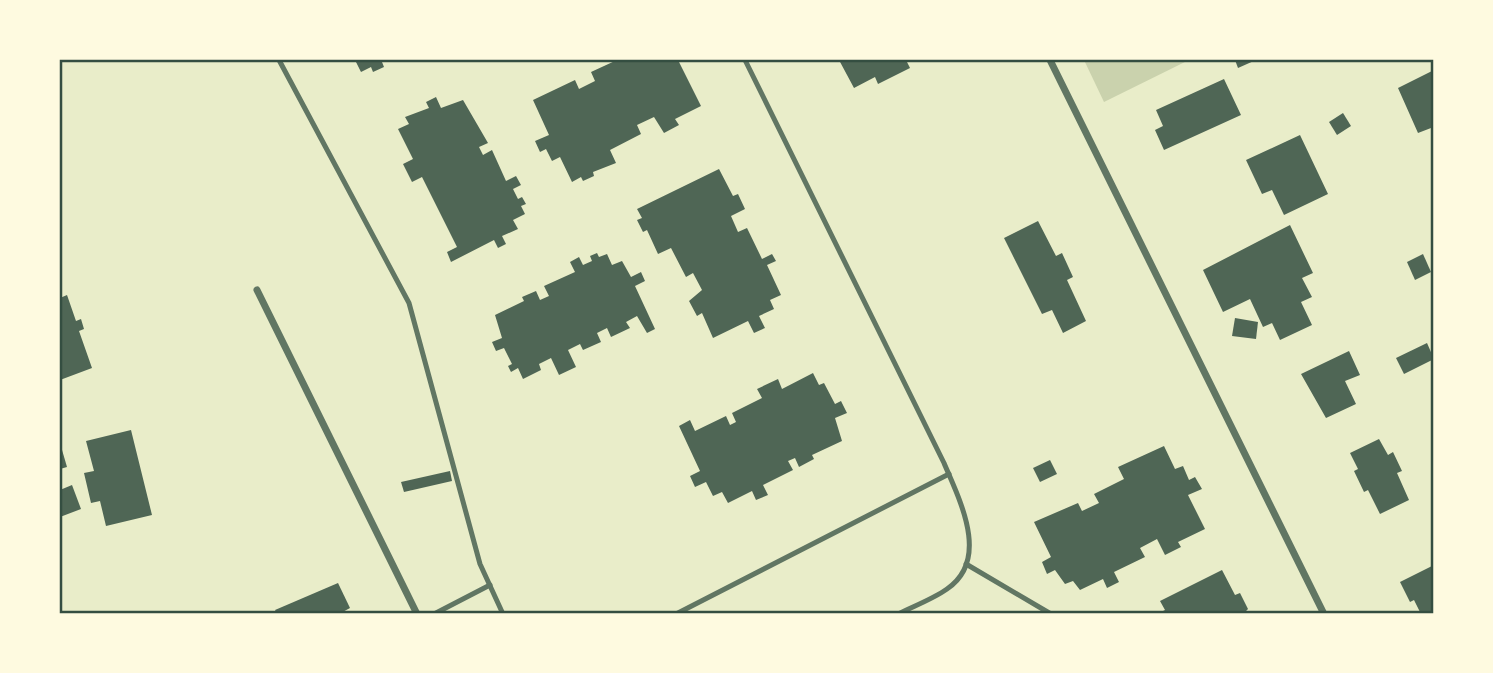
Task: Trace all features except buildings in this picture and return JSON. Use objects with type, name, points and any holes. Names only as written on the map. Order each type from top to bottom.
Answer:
[{"type":"street","points":[[1050,60],[1324,614]]},
{"type":"street","points":[[257,290],[417,614]]},
{"type":"lane","points":[[279,60],[409,303],[480,564],[503,614]]},
{"type":"lane","points":[[745,60],[949,474],[970,528],[966,564],[950,588],[898,614]]},
{"type":"lane","points":[[676,614],[949,474]]},
{"type":"lane","points":[[966,564],[1051,614]]},
{"type":"lane","points":[[434,614],[490,585]]},
{"type":"green space","points":[[1084,60],[1189,60],[1104,102]]}]
